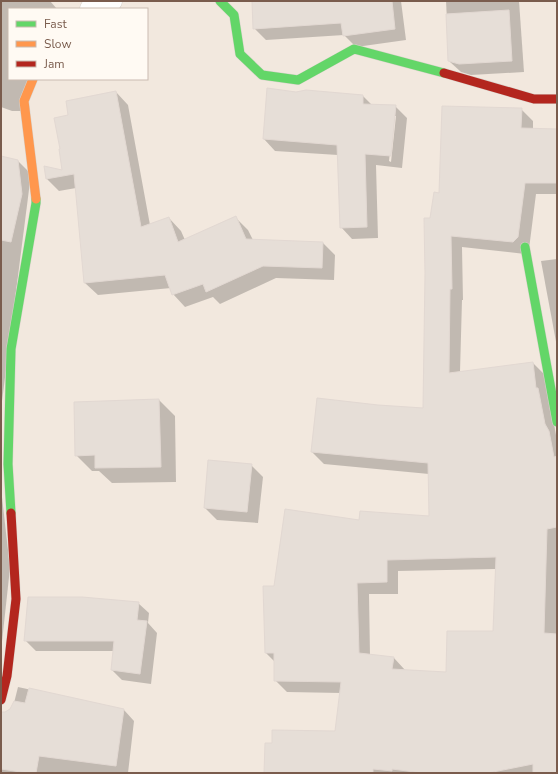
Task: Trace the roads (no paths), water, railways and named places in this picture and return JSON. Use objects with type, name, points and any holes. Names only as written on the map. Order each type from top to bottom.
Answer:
[{"type":"street","points":[[94,8],[111,1]]},
{"type":"street","points":[[220,1],[234,15],[240,54],[262,75],[298,80],[354,49],[463,78],[534,99],[557,99]]},
{"type":"street","points":[[1,700],[7,676],[16,599],[8,464],[11,356],[36,203],[24,101],[33,80]]},
{"type":"street","points":[[525,247],[557,422]]}]
